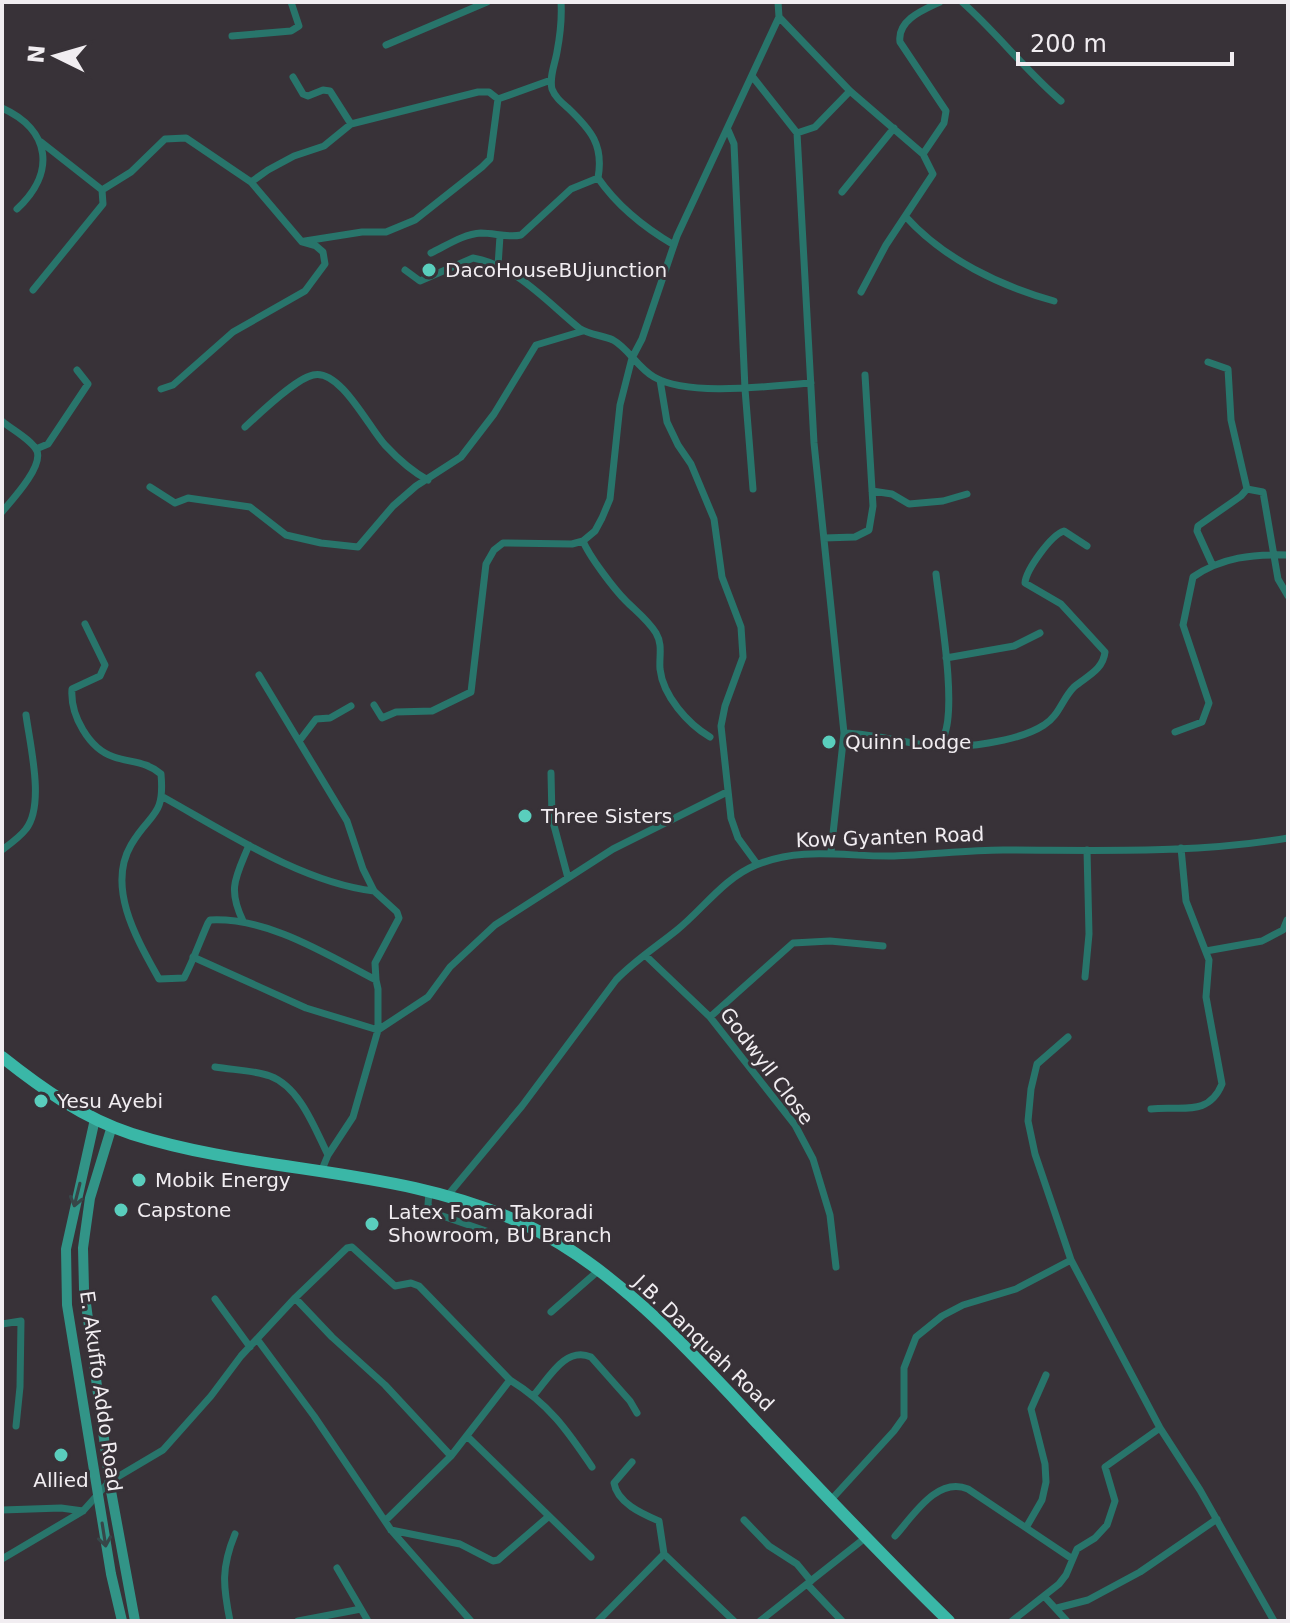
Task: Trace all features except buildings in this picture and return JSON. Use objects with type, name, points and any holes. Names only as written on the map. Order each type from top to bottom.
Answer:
[{"type":"highway","name":"J.B. Danquah Road","points":[[2,1057],[47,1092],[112,1126],[177,1146],[448,1195],[528,1226],[598,1271],[671,1333],[865,1538],[949,1621]]},
{"type":"main road","name":"E. Akuffo Addo Road","points":[[95,1119],[66,1249],[67,1305],[111,1574],[122,1621]]},
{"type":"main road","name":"E. Akuffo Addo Road","points":[[112,1126],[90,1198],[83,1248],[85,1304],[109,1482],[135,1621]]},
{"type":"street","points":[[232,36],[291,31],[299,26],[291,2]]},
{"type":"street","points":[[386,45],[487,2]]},
{"type":"street","points":[[561,2],[560,33],[551,80],[557,98],[577,117],[599,148],[598,178],[629,215],[674,245]]},
{"type":"street","points":[[374,705],[382,718],[396,712],[432,711],[471,692],[486,564],[494,550],[503,543],[572,544],[583,541],[595,531],[610,499],[620,405],[632,358],[642,339],[693,200],[779,17],[778,2]]},
{"type":"street","points":[[923,154],[944,123],[946,111],[900,42],[899,35],[902,26],[921,11],[940,2]]},
{"type":"street","points":[[962,2],[1032,76],[1061,101]]},
{"type":"street","points":[[779,17],[850,91],[923,154],[933,174],[886,245],[861,292]]},
{"type":"street","points":[[752,76],[797,133],[811,383],[844,733],[831,852]]},
{"type":"street","points":[[293,77],[303,94],[308,96],[323,90],[330,91],[351,124]]},
{"type":"street","points":[[498,99],[551,80]]},
{"type":"street","points":[[797,133],[815,127],[850,91]]},
{"type":"street","points":[[251,182],[294,156],[324,146],[351,124],[478,92],[489,92],[498,99]]},
{"type":"street","points":[[302,242],[362,232],[386,232],[415,220],[490,159],[498,99]]},
{"type":"street","points":[[2,108],[33,128],[41,142],[102,190],[103,204],[33,290]]},
{"type":"street","points":[[842,192],[894,128]]},
{"type":"street","points":[[728,130],[734,144],[745,389],[753,489]]},
{"type":"street","points":[[102,190],[131,172],[165,139],[186,138],[251,182],[302,242],[316,246],[323,252],[325,264],[305,291],[233,332],[173,385],[161,389]]},
{"type":"street","points":[[17,209],[33,194],[39,183],[43,164],[41,142]]},
{"type":"street","points":[[431,253],[463,237],[482,233],[521,235],[571,189],[598,178]]},
{"type":"street","points":[[906,217],[926,240],[951,255],[1016,291],[1054,301]]},
{"type":"street","points":[[498,266],[500,236]]},
{"type":"street","points":[[405,270],[420,281],[473,258],[498,266],[530,286],[583,331],[614,341],[660,380],[689,387],[745,389],[811,383]]},
{"type":"street","points":[[150,487],[175,503],[188,498],[250,507],[286,535],[358,547],[393,506],[416,486],[461,457],[494,414],[536,345],[583,331]]},
{"type":"street","points":[[1208,362],[1225,367],[1229,374],[1231,420],[1247,489]]},
{"type":"street","points":[[36,449],[48,444],[88,384],[77,370]]},
{"type":"street","points":[[245,427],[275,401],[313,375],[329,376],[344,389],[383,443],[413,472],[428,480]]},
{"type":"street","points":[[824,538],[855,537],[869,530],[872,491],[865,375]]},
{"type":"street","points":[[660,380],[667,422],[691,464],[714,519],[722,577],[741,627],[743,657],[721,726],[731,818],[738,838],[757,864]]},
{"type":"street","points":[[2,421],[36,449]]},
{"type":"street","points":[[2,512],[36,467],[36,449]]},
{"type":"street","points":[[1212,564],[1197,528],[1247,489],[1263,492],[1278,579],[1288,596]]},
{"type":"street","points":[[872,491],[892,494],[909,504],[943,501],[967,494]]},
{"type":"street","points":[[844,733],[869,734],[932,746],[959,746],[1002,740],[1043,726],[1056,716],[1072,689],[1102,666],[1105,652],[1061,604],[1025,583],[1026,574],[1056,534],[1064,531],[1087,546]]},
{"type":"street","points":[[583,541],[589,557],[605,573],[622,598],[657,634],[664,685],[694,727],[710,737]]},
{"type":"street","points":[[1175,732],[1202,722],[1209,703],[1183,625],[1193,577],[1212,564],[1235,558],[1288,555]]},
{"type":"street","points":[[932,746],[947,729],[946,658],[936,574]]},
{"type":"street","points":[[85,624],[105,665],[100,676],[72,689],[79,724],[90,740],[111,756],[149,764],[161,774],[163,797],[156,813],[131,845],[122,868],[125,908],[135,935],[159,979],[184,978],[210,920],[243,921],[294,939],[376,980]]},
{"type":"street","points":[[946,658],[1014,646],[1040,633]]},
{"type":"street","points":[[259,675],[347,821],[374,891],[397,912],[399,918],[375,963],[378,1030],[353,1117],[328,1155],[321,1172]]},
{"type":"street","points":[[300,740],[316,719],[330,718],[351,706]]},
{"type":"street","points":[[2,850],[26,830],[33,817],[36,795],[26,715]]},
{"type":"street","points":[[551,773],[552,818],[568,878]]},
{"type":"street","points":[[378,1030],[428,997],[450,967],[495,925],[613,849],[727,792]]},
{"type":"street","points":[[163,797],[249,845],[350,888],[374,891]]},
{"type":"street","name":"Kow Gyanten Road","points":[[448,1195],[522,1106],[607,989],[677,931],[726,884],[757,864],[792,854],[831,852],[884,856],[967,851],[1181,848],[1242,846],[1288,838]]},
{"type":"street","points":[[243,921],[234,902],[235,880],[249,845]]},
{"type":"street","points":[[1151,1109],[1199,1107],[1214,1097],[1222,1084],[1206,997],[1209,967],[1206,951],[1186,901],[1181,848]]},
{"type":"street","points":[[1085,977],[1089,934],[1087,850]]},
{"type":"street","points":[[1206,951],[1262,941],[1283,930],[1287,920]]},
{"type":"street","points":[[710,1017],[793,943],[830,941],[883,946]]},
{"type":"street","name":"Godwyll Close","points":[[645,955],[710,1017],[795,1125],[813,1159],[830,1215],[836,1267]]},
{"type":"street","points":[[193,957],[306,1008],[378,1030]]},
{"type":"street","points":[[1068,1037],[1037,1064],[1028,1121],[1035,1154],[1071,1260],[1160,1428],[1217,1519],[1274,1621]]},
{"type":"street","points":[[215,1067],[257,1072],[274,1077],[288,1087],[309,1117],[328,1155]]},
{"type":"street","points":[[429,1191],[428,1205],[434,1213],[489,1232]]},
{"type":"street","points":[[2,1559],[83,1511],[109,1482],[163,1450],[295,1298],[347,1248],[352,1247],[395,1286],[411,1283],[419,1286],[510,1380],[553,1412],[592,1467]]},
{"type":"street","points":[[830,1501],[904,1417],[904,1368],[916,1337],[942,1316],[963,1305],[1016,1289],[1071,1260]]},
{"type":"street","points":[[551,1312],[598,1271]]},
{"type":"street","points":[[295,1298],[385,1385],[451,1456]]},
{"type":"street","points":[[215,1299],[250,1347]]},
{"type":"street","points":[[2,1324],[21,1321],[16,1426]]},
{"type":"street","points":[[257,1339],[391,1530],[471,1621]]},
{"type":"street","points":[[534,1395],[565,1360],[572,1355],[584,1355],[591,1357],[637,1413]]},
{"type":"street","points":[[1027,1526],[1042,1500],[1046,1482],[1041,1448],[1031,1416],[1046,1375]]},
{"type":"street","points":[[385,1521],[468,1437],[510,1380]]},
{"type":"street","points":[[1012,1621],[1066,1575],[1077,1549],[1101,1534],[1112,1517],[1115,1501],[1105,1467],[1160,1428]]},
{"type":"street","points":[[468,1437],[591,1557]]},
{"type":"street","points":[[632,1462],[614,1483],[615,1490],[640,1514],[659,1521],[664,1554],[734,1621]]},
{"type":"street","points":[[895,1536],[934,1494],[955,1485],[968,1489],[1027,1526],[1071,1558]]},
{"type":"street","points":[[2,1510],[61,1508],[83,1511]]},
{"type":"street","points":[[391,1530],[460,1544],[493,1561],[548,1517]]},
{"type":"street","points":[[1057,1608],[1088,1600],[1114,1586],[1217,1519]]},
{"type":"street","points":[[744,1520],[769,1546],[797,1564],[842,1621]]},
{"type":"street","points":[[230,1621],[224,1592],[224,1567],[235,1534]]},
{"type":"street","points":[[760,1621],[865,1538]]},
{"type":"street","points":[[598,1621],[664,1554]]},
{"type":"street","points":[[337,1568],[368,1621]]},
{"type":"street","points":[[1044,1596],[1067,1621]]},
{"type":"street","points":[[298,1621],[361,1609]]},
{"type":"place","name":"DacoHouseBUjunction","points":[[429,270]]},
{"type":"place","name":"Quinn Lodge","points":[[829,742]]},
{"type":"place","name":"Three Sisters","points":[[525,816]]},
{"type":"place","name":"Yesu Ayebi","points":[[41,1101]]},
{"type":"place","name":"Mobik Energy","points":[[139,1180]]},
{"type":"place","name":"Capstone","points":[[121,1210]]},
{"type":"place","name":"Latex Foam Takoradi Showroom, BU Branch","points":[[372,1224]]},
{"type":"place","name":"Allied","points":[[61,1455]]}]
